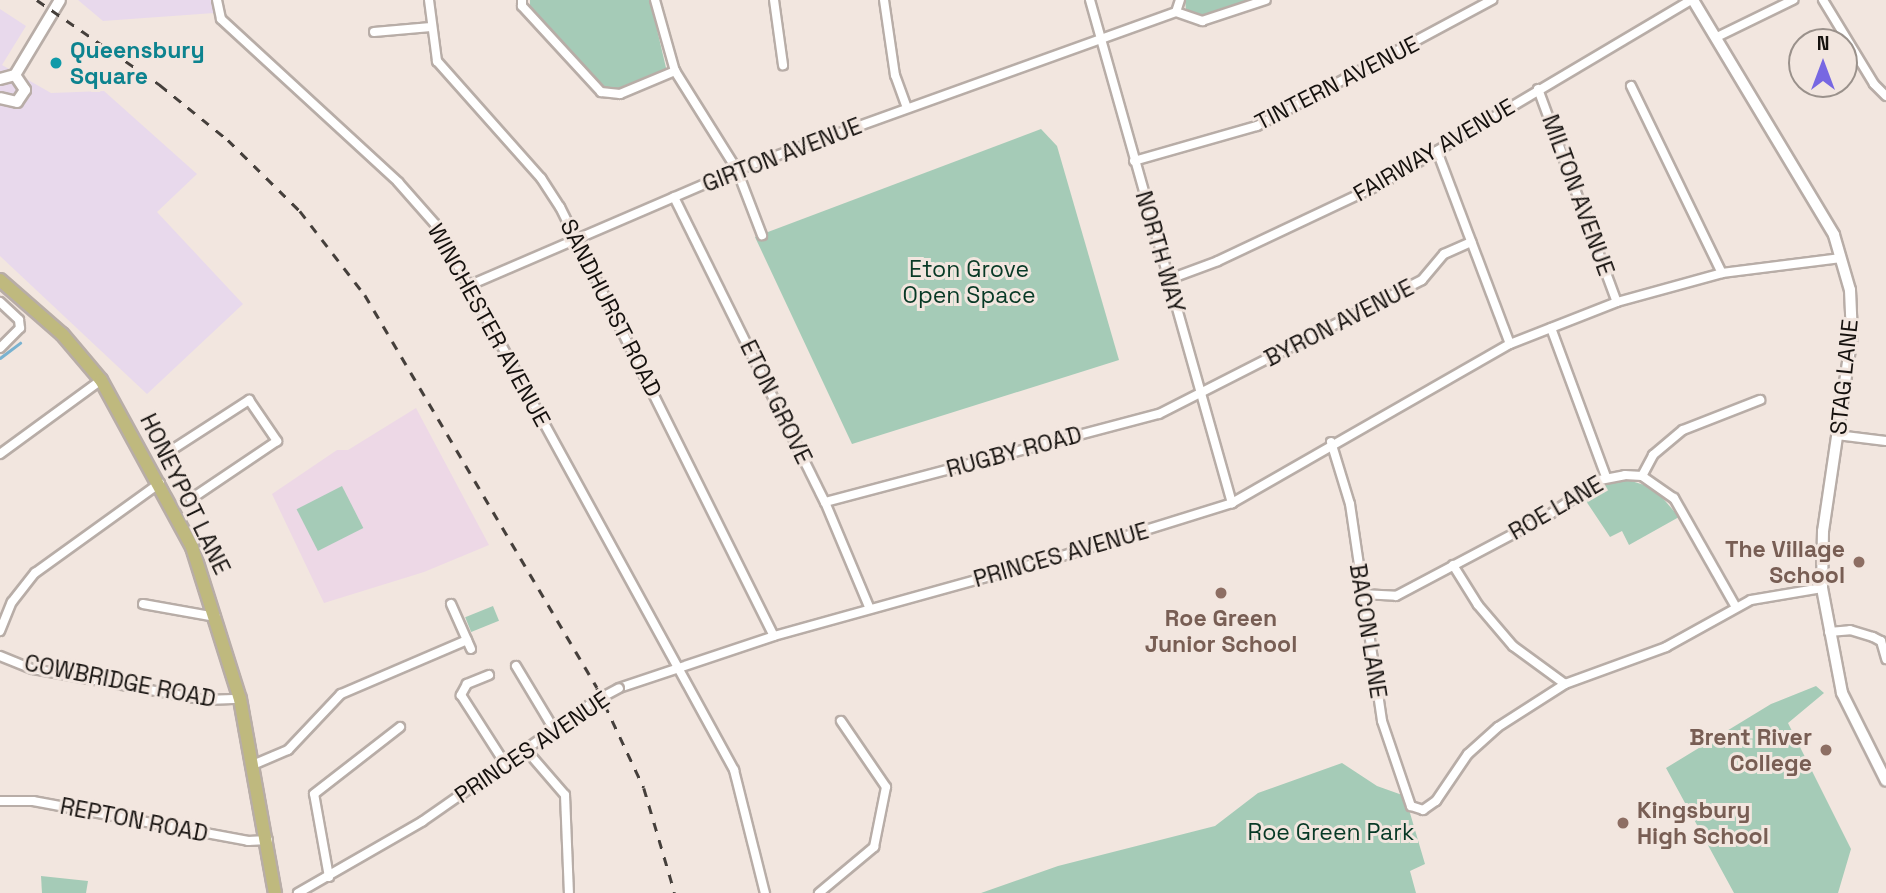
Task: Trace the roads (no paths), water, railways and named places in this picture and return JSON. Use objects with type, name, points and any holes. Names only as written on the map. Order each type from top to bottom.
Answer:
[{"type":"main road","name":"HONEYPOT LANE","points":[[0,280],[62,334],[101,380],[160,483],[192,547],[218,617],[240,699],[255,764],[275,893]]},
{"type":"street","points":[[0,79],[15,75],[60,0]]},
{"type":"street","name":"WINCHESTER AVENUE","points":[[217,0],[221,19],[398,181],[435,224],[674,667],[734,770],[765,893]]},
{"type":"street","name":"SANDHURST ROAD","points":[[429,0],[437,61],[541,178],[576,237],[774,636]]},
{"type":"street","points":[[522,0],[522,6],[601,92],[620,94],[675,71]]},
{"type":"street","points":[[654,0],[675,71],[737,170],[762,235]]},
{"type":"street","points":[[774,0],[783,65]]},
{"type":"street","points":[[884,0],[895,75],[907,108]]},
{"type":"street","name":"NORTH WAY","points":[[1090,0],[1232,503]]},
{"type":"street","points":[[1180,0],[1176,12],[1202,21],[1266,0]]},
{"type":"street","name":"TINTERN AVENUE","points":[[1135,161],[1257,126],[1492,0]]},
{"type":"street","name":"STAG LANE","points":[[1692,0],[1717,37],[1834,235],[1850,290],[1852,335],[1823,531],[1822,588],[1829,632],[1847,706],[1886,781]]},
{"type":"street","name":"FAIRWAY AVENUE","points":[[1167,280],[1219,261],[1383,183],[1692,0]]},
{"type":"street","points":[[1717,37],[1793,0]]},
{"type":"street","points":[[1823,0],[1874,84],[1886,96]]},
{"type":"street","name":"GIRTON AVENUE","points":[[470,285],[576,237],[737,170],[1176,12]]},
{"type":"street","points":[[374,32],[431,27]]},
{"type":"street","points":[[1,101],[17,102],[24,95],[23,81],[15,75]]},
{"type":"street","points":[[1632,86],[1722,274]]},
{"type":"street","name":"MILTON AVENUE","points":[[1538,89],[1617,302]]},
{"type":"street","points":[[1437,151],[1510,344]]},
{"type":"street","name":"ETON GROVE","points":[[674,197],[825,502],[870,609]]},
{"type":"street","name":"BYRON AVENUE","points":[[1200,394],[1422,280],[1444,254],[1471,242]]},
{"type":"street","name":"PRINCES AVENUE","points":[[298,893],[329,877],[506,765],[595,701],[619,688],[674,667],[774,636],[1059,558],[1232,503],[1331,442],[1510,344],[1617,302],[1722,274],[1842,258]]},
{"type":"street","points":[[0,303],[19,320],[20,328],[0,348]]},
{"type":"street","points":[[1551,328],[1606,477]]},
{"type":"street","points":[[0,454],[101,380]]},
{"type":"street","name":"RUGBY ROAD","points":[[825,502],[1159,414],[1200,394]]},
{"type":"street","points":[[1736,607],[1674,498],[1642,476],[1653,456],[1683,430],[1760,400]]},
{"type":"street","points":[[167,453],[249,401],[277,441],[191,499]]},
{"type":"street","points":[[1837,435],[1886,441]]},
{"type":"street","name":"BACON LANE","points":[[1331,442],[1350,504],[1361,594],[1382,721],[1411,806],[1423,810],[1436,801],[1468,754],[1498,727],[1565,684]]},
{"type":"street","name":"ROE LANE","points":[[1361,594],[1396,596],[1549,515],[1606,477],[1642,476]]},
{"type":"street","points":[[0,631],[12,602],[35,573],[160,483]]},
{"type":"street","points":[[1454,565],[1478,605],[1513,646],[1565,684],[1666,647],[1736,607],[1781,592],[1822,588]]},
{"type":"street","points":[[143,604],[218,617]]},
{"type":"street","points":[[451,604],[471,649]]},
{"type":"street","points":[[1829,632],[1850,630],[1873,637],[1881,641],[1886,659]]},
{"type":"street","points":[[255,764],[288,750],[341,694],[467,640]]},
{"type":"street","name":"COWBRIDGE ROAD","points":[[0,656],[33,669],[206,700],[240,699]]},
{"type":"street","points":[[516,666],[555,731]]},
{"type":"street","points":[[489,675],[467,684],[461,695],[506,765]]},
{"type":"street","points":[[819,893],[874,848],[886,787],[841,721]]},
{"type":"street","points":[[329,877],[314,794],[400,727]]},
{"type":"street","points":[[527,751],[565,795],[569,893]]},
{"type":"street","name":"REPTON ROAD","points":[[0,801],[33,801],[248,841],[268,840]]},
{"type":"waterway","points":[[0,358],[20,343]]},
{"type":"railway","points":[[37,0],[160,85],[228,140],[300,211],[365,295],[597,688],[644,788],[675,893]]},
{"type":"place","name":"Queensbury Square","points":[[56,63]]},
{"type":"place","name":"The Village School","points":[[1859,562]]},
{"type":"place","name":"Roe Green Junior School","points":[[1221,593]]},
{"type":"place","name":"Brent River College","points":[[1826,750]]},
{"type":"place","name":"Kingsbury High School","points":[[1623,823]]},
{"type":"park label","name":"Eton Grove Open Space","points":[[969,282]]},
{"type":"park label","name":"Roe Green Park","points":[[1331,832]]}]
